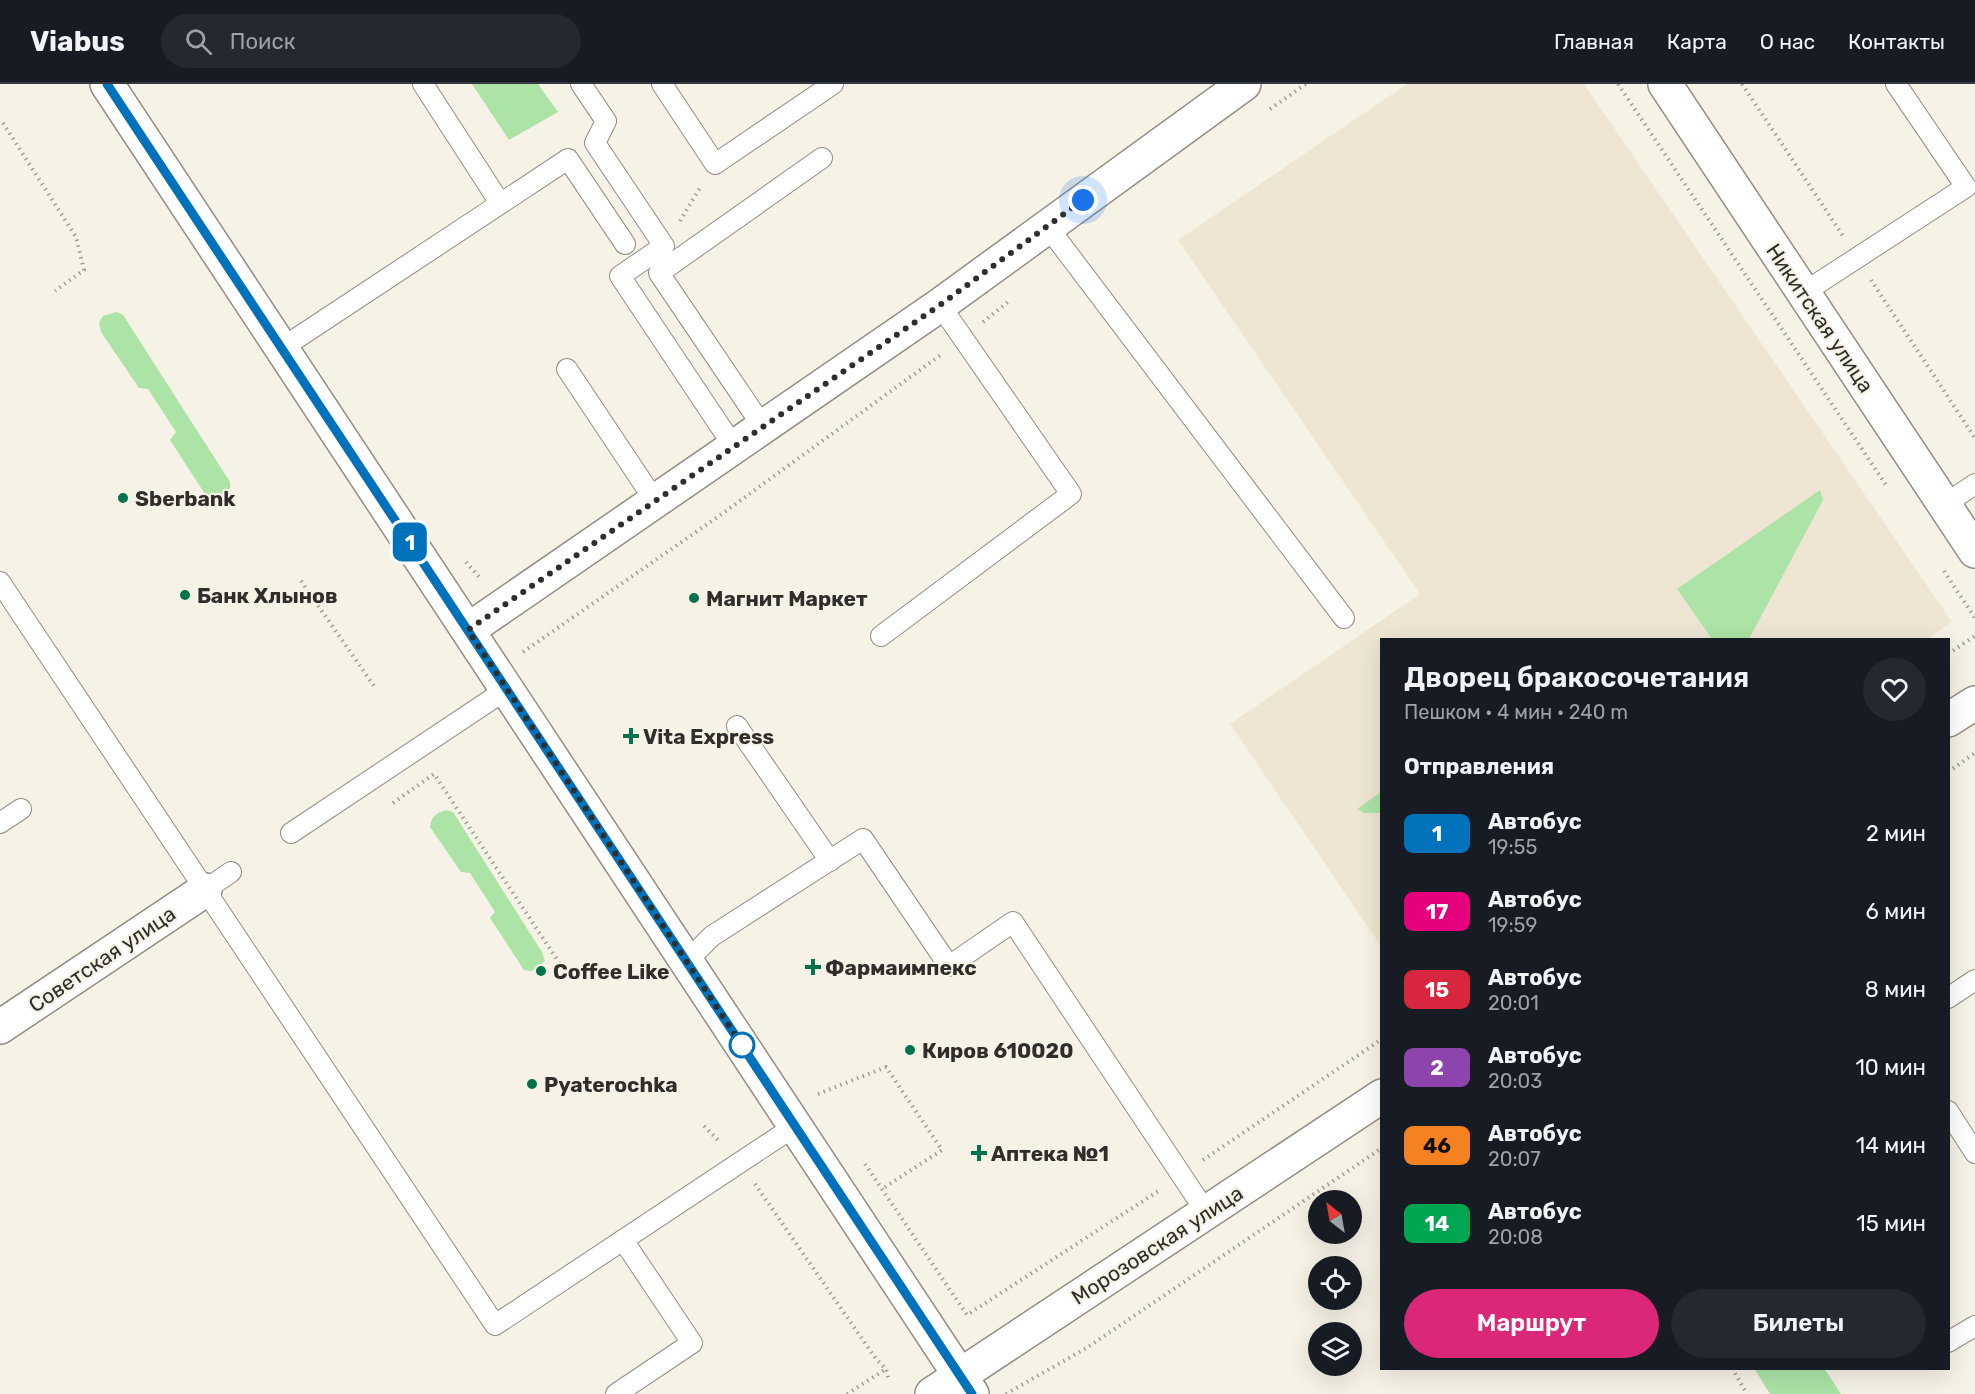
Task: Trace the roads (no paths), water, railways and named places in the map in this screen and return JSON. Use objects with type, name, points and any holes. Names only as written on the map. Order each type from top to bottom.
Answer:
[{"type":"street","points":[[107,84],[966,1385]]},
{"type":"street","points":[[468,630],[940,305],[1244,84]]},
{"type":"street","name":"Никитская улица","points":[[1665,84],[1975,551]]},
{"type":"street","points":[[1950,719],[1975,703]]},
{"type":"street","name":"Советская улица","points":[[0,1028],[218,881]]},
{"type":"street","name":"Морозовская улица","points":[[932,1394],[966,1385],[1206,1212],[1380,1097]]},
{"type":"lane","points":[[423,84],[500,203]]},
{"type":"lane","points":[[581,84],[606,121],[594,143],[664,246],[620,276],[734,447]]},
{"type":"lane","points":[[662,84],[715,164],[832,84]]},
{"type":"lane","points":[[1803,293],[1966,187],[1896,84]]},
{"type":"lane","points":[[282,348],[568,159],[625,244]]},
{"type":"lane","points":[[763,427],[659,273],[822,159]]},
{"type":"lane","points":[[1047,226],[1344,618]]},
{"type":"lane","points":[[881,636],[1071,494],[940,305]]},
{"type":"lane","points":[[567,369],[655,501]]},
{"type":"lane","points":[[1944,505],[1975,484]]},
{"type":"lane","points":[[0,582],[218,881],[495,1325],[795,1126]]},
{"type":"lane","points":[[291,832],[507,689]]},
{"type":"lane","points":[[737,726],[830,861]]},
{"type":"lane","points":[[0,823],[21,809]]},
{"type":"lane","points":[[687,961],[712,936],[863,839],[950,966],[1013,922],[1206,1212]]},
{"type":"lane","points":[[1950,997],[1975,980]]},
{"type":"lane","points":[[1950,1114],[1975,1153]]},
{"type":"lane","points":[[616,1394],[692,1343],[623,1240]]},
{"type":"lane","points":[[1950,1341],[1975,1326]]},
{"type":"place","name":"Sberbank","points":[[123,498]]},
{"type":"place","name":"Банк Хлынов","points":[[185,595]]},
{"type":"place","name":"Магнит Маркет","points":[[694,598]]},
{"type":"place","name":"Vita Express","points":[[631,736]]},
{"type":"place","name":"Фармаимпекс","points":[[813,967]]},
{"type":"place","name":"Coffee Like","points":[[541,971]]},
{"type":"place","name":"Киров 610020","points":[[910,1050]]},
{"type":"place","name":"Pyaterochka","points":[[532,1084]]},
{"type":"place","name":"Аптека №1","points":[[979,1153]]}]
